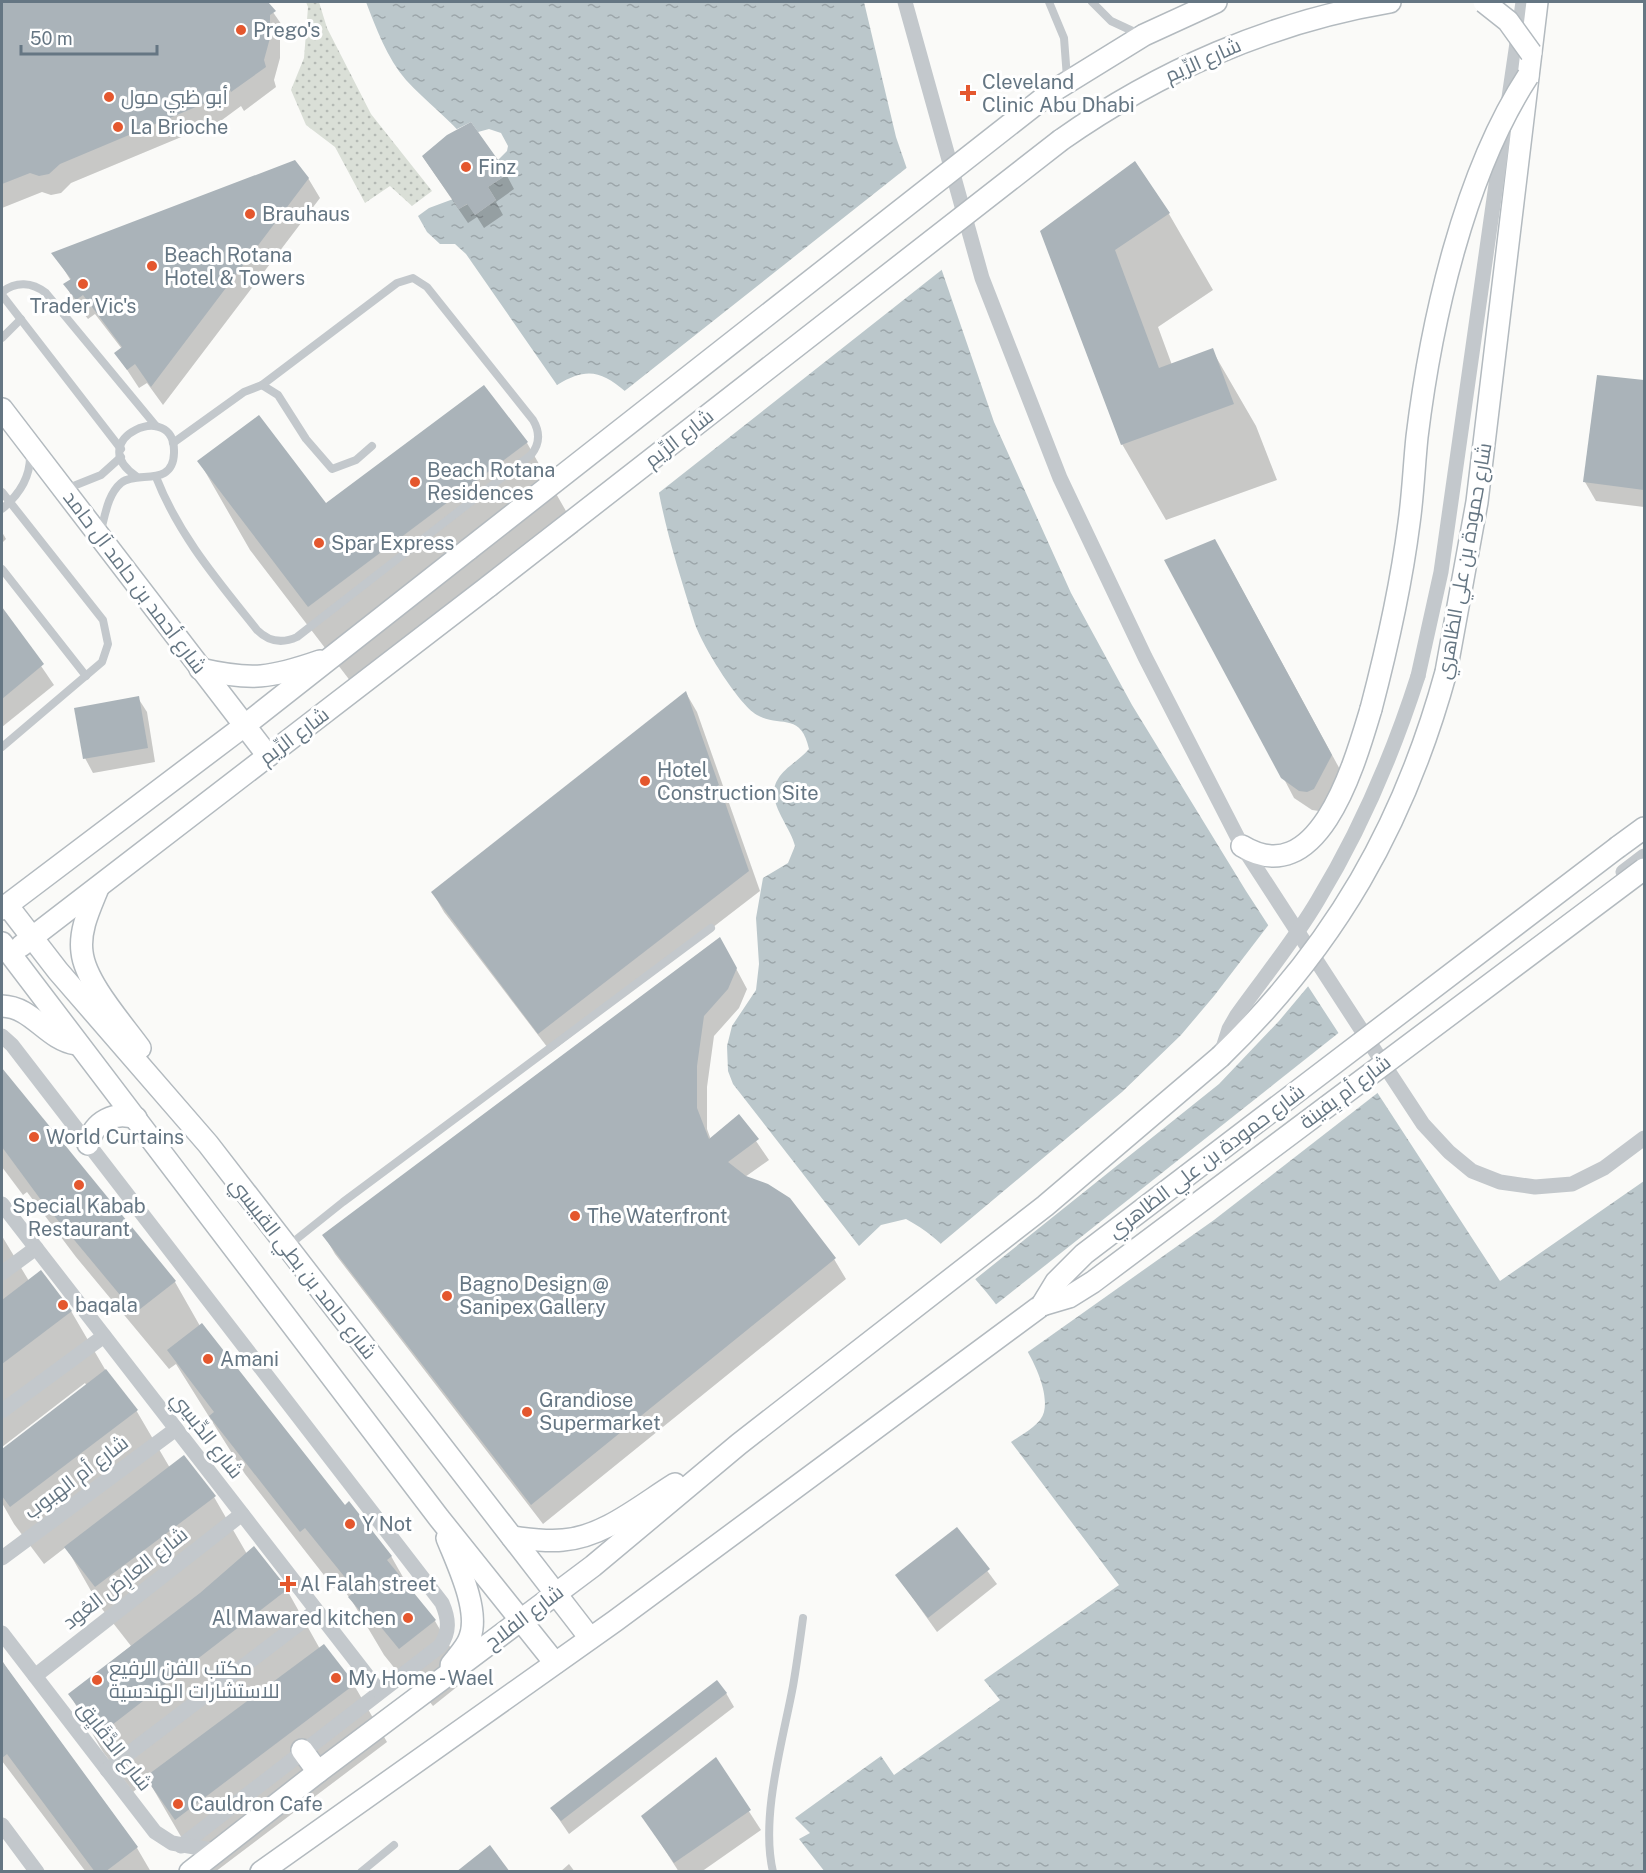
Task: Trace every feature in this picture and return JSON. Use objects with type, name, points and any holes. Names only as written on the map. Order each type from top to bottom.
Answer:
[{"type":"main road","name":"شارع الرِّيم","points":[[4,907],[335,656],[1067,81],[1144,35],[1216,2]]},
{"type":"main road","name":"شارع الرِّيم","points":[[6,949],[32,937],[489,586],[1061,140],[1110,107],[1194,62],[1237,44],[1327,15],[1390,2]]},
{"type":"main road","points":[[1484,2],[1508,21],[1531,53]]},
{"type":"main road","name":"شارع حمودة بن علي الظاهري","points":[[740,1444],[1045,1206],[1220,1057],[1282,994],[1356,892],[1404,798],[1435,711],[1458,618],[1477,502],[1531,53],[1527,2]]},
{"type":"main road","points":[[1242,846],[1260,854],[1281,856],[1310,842],[1345,781],[1371,709],[1403,565],[1421,409],[1442,303],[1487,154],[1498,127],[1528,76]]},
{"type":"main road","name":"شارع أحمد بن حامد آل حامد","points":[[2,409],[268,756]]},
{"type":"main road","points":[[200,669],[239,678],[269,677],[335,656]]},
{"type":"main road","name":"شارع حمودة بن علي الظاهري","points":[[590,1638],[1042,1305],[1060,1277],[1084,1254],[1644,828]]},
{"type":"main road","name":"شارع أم يِفينة","points":[[1042,1305],[1069,1297],[1094,1282],[1644,869]]},
{"type":"main road","points":[[99,885],[87,914],[82,952],[92,980],[208,1144]]},
{"type":"main road","name":"شارع حامد بن بطي القبيسي","points":[[4,907],[208,1144],[590,1638]]},
{"type":"main road","name":"شارع حامد بن بطي القبيسي","points":[[6,949],[439,1518],[555,1663]]},
{"type":"main road","points":[[2,1006],[19,1008],[55,1037],[77,1044]]},
{"type":"main road","points":[[88,1144],[95,1127],[102,1121],[119,1115],[136,1118]]},
{"type":"main road","points":[[512,1537],[566,1540],[601,1530],[740,1444]]},
{"type":"main road","name":"شارع الفلاح","points":[[190,1872],[318,1772],[556,1594],[740,1444]]},
{"type":"main road","points":[[439,1518],[466,1588],[471,1625],[470,1637],[442,1678]]},
{"type":"main road","points":[[261,1872],[590,1638]]},
{"type":"main road","points":[[302,1750],[318,1772]]},
{"type":"street","points":[[905,2],[982,278],[1060,478],[1145,657],[1242,846],[1379,1057],[1423,1124],[1449,1152],[1472,1171],[1500,1182],[1535,1187],[1572,1184],[1604,1168],[1644,1138]]},
{"type":"street","name":"شارع حمودة بن علي الظاهري","points":[[1220,1057],[1237,1016],[1295,936],[1352,840],[1389,760],[1418,676],[1441,572],[1527,2]]},
{"type":"street","points":[[1618,847],[1644,835]]},
{"type":"street","points":[[1379,1057],[1644,856]]},
{"type":"street","points":[[2,1036],[12,1045],[442,1603],[448,1624],[447,1636],[440,1646],[302,1750],[181,1846]]},
{"type":"street","name":"شارع الدِّبسِي","points":[[2,1204],[379,1691]]},
{"type":"street","points":[[2,1273],[36,1248]]},
{"type":"street","points":[[2,1411],[104,1335]]},
{"type":"street","name":"شارع أم الهبوب","points":[[2,1558],[176,1429]]},
{"type":"street","name":"شارع العارِض العُود","points":[[35,1676],[242,1514]]},
{"type":"street","points":[[107,1770],[316,1611]]},
{"type":"street","name":"شارع الدَّقَايِق","points":[[2,1633],[155,1832],[163,1839],[181,1846],[217,1851]]},
{"type":"street","points":[[2,1825],[37,1872]]},
{"type":"lane","points":[[1049,2],[1064,38],[1067,81]]},
{"type":"lane","points":[[1092,2],[1111,21],[1144,35]]},
{"type":"lane","points":[[156,477],[176,521],[202,562],[257,630],[268,639],[282,641],[297,637],[531,455],[538,444],[538,431],[533,420],[427,287],[413,278],[397,283],[262,385],[244,392],[173,444]]},
{"type":"lane","points":[[100,535],[114,491],[124,481],[136,476],[156,477],[169,467],[174,452],[173,444],[164,430],[156,426],[46,293],[39,288],[23,284],[2,294],[121,453],[124,465],[136,476]]},
{"type":"lane","points":[[2,338],[21,320]]},
{"type":"lane","points":[[262,385],[278,395],[306,439],[332,469],[356,460],[372,446]]},
{"type":"lane","points":[[64,489],[101,475],[121,453],[123,441],[133,429],[140,426],[156,426]]},
{"type":"lane","points":[[2,509],[26,481],[31,458],[30,446]]},
{"type":"lane","points":[[2,492],[98,613],[106,628],[106,653],[102,662],[2,747]]},
{"type":"lane","points":[[2,569],[86,676]]},
{"type":"lane","points":[[287,1247],[343,1202],[711,928]]},
{"type":"lane","points":[[773,1872],[770,1858],[773,1782],[793,1685],[803,1618]]},
{"type":"lane","points":[[361,1872],[394,1845]]},
{"type":"shaded area","points":[[306,2],[319,2],[327,28],[371,114],[432,191],[412,206],[390,186],[365,203],[335,147],[306,125],[291,90],[304,58],[308,7]]},
{"type":"water","points":[[366,2],[864,2],[896,137],[994,422],[1071,593],[1132,705],[1246,891],[1500,1281],[1644,1181],[1644,1871],[825,1872],[799,1839],[810,1833],[795,1818],[881,1756],[894,1775],[1000,1700],[984,1680],[1119,1585],[1011,1442],[1030,1429],[1042,1417],[1044,1392],[1023,1343],[1006,1317],[948,1251],[927,1232],[906,1219],[881,1225],[859,1246],[733,1084],[728,1071],[727,1046],[732,1026],[756,990],[759,964],[756,918],[763,878],[788,863],[795,846],[776,804],[775,787],[781,775],[809,749],[805,737],[801,729],[795,725],[765,719],[749,709],[730,686],[698,631],[670,541],[659,493],[650,428],[642,405],[617,385],[593,374],[577,376],[557,385],[466,254],[455,244],[440,244],[427,232],[418,216],[429,208],[464,195],[468,142],[399,71],[383,42]]},
{"type":"pier","points":[[471,122],[478,132],[489,129],[501,133],[508,146],[507,151],[498,160],[508,174],[488,187],[496,200],[475,215],[468,204],[459,209],[454,202],[475,187],[455,130]]},
{"type":"pier","points":[[909,166],[944,268],[656,495],[650,443],[640,407],[622,393]]},
{"type":"pier","points":[[1270,923],[1310,984],[1279,1021],[1219,1084],[973,1281],[938,1246],[1122,1092],[1181,1035]]},
{"type":"pier","points":[[1341,1031],[1380,1091],[1214,1220],[1025,1354],[994,1306]]},
{"type":"building","name":"أبو ظبي مول","points":[[2,2],[268,2],[276,11],[270,15],[270,38],[264,60],[266,67],[231,92],[229,88],[210,101],[60,164],[49,174],[39,176],[30,173],[2,184]]},
{"type":"building","name":"Finz","points":[[471,122],[508,174],[488,187],[496,200],[475,215],[467,204],[459,209],[422,156],[447,135]]},
{"type":"building","name":"Beach Rotana Hotel & Towers","points":[[295,160],[309,178],[151,387],[135,364],[127,370],[114,353],[122,347],[83,295],[76,300],[63,284],[71,279],[51,253]]},
{"type":"building","points":[[1135,161],[1170,213],[1115,250],[1159,368],[1213,348],[1234,404],[1121,445],[1040,231]]},
{"type":"building","points":[[1597,375],[1644,380],[1644,490],[1583,482]]},
{"type":"building","name":"Beach Rotana Residences","points":[[484,385],[528,442],[308,607],[197,461],[259,415],[326,503]]},
{"type":"building","points":[[1215,539],[1332,755],[1314,789],[1307,792],[1299,791],[1281,778],[1164,560]]},
{"type":"building","points":[[2,607],[44,664],[2,699]]},
{"type":"building","name":"Hotel Construction Site","points":[[686,691],[749,871],[538,1034],[431,892]]},
{"type":"building","points":[[139,696],[148,748],[83,759],[74,708]]},
{"type":"building","name":"The Waterfront","points":[[720,937],[737,968],[728,989],[704,1016],[697,1066],[697,1108],[709,1139],[739,1114],[759,1139],[728,1162],[746,1176],[768,1184],[790,1198],[836,1258],[531,1505],[322,1235]]},
{"type":"building","points":[[2,1068],[176,1281],[135,1313],[41,1200],[2,1147]]},
{"type":"building","points":[[41,1270],[72,1311],[2,1364],[2,1300]]},
{"type":"building","points":[[202,1323],[345,1505],[349,1501],[392,1556],[387,1560],[436,1620],[399,1649],[371,1615],[366,1618],[348,1597],[356,1591],[305,1528],[300,1532],[209,1416],[214,1412],[167,1350]]},
{"type":"building","points":[[106,1369],[138,1410],[10,1507],[2,1496],[2,1449]]},
{"type":"building","points":[[184,1455],[216,1496],[95,1587],[64,1547]]},
{"type":"building","points":[[957,1527],[990,1569],[928,1618],[895,1575]]},
{"type":"building","points":[[254,1546],[288,1589],[99,1735],[68,1694],[200,1593]]},
{"type":"building","points":[[324,1644],[355,1684],[175,1820],[145,1777]]},
{"type":"building","points":[[2,1661],[138,1847],[105,1872],[95,1872],[7,1754],[2,1758]]},
{"type":"building","points":[[717,1680],[727,1693],[561,1821],[550,1808]]},
{"type":"building","points":[[716,1757],[751,1810],[674,1863],[641,1816]]},
{"type":"building","points":[[490,1845],[510,1872],[456,1872]]},
{"type":"place","name":"Prego's","points":[[241,30]]},
{"type":"place","name":"Cleveland Clinic Abu Dhabi","points":[[968,93]]},
{"type":"place","name":"أبو ظبي مول","points":[[109,97]]},
{"type":"place","name":"La Brioche","points":[[118,127]]},
{"type":"place","name":"Finz","points":[[466,167]]},
{"type":"place","name":"Brauhaus","points":[[250,214]]},
{"type":"place","name":"Beach Rotana Hotel & Towers","points":[[152,266]]},
{"type":"place","name":"Trader Vic's","points":[[83,284]]},
{"type":"place","name":"Beach Rotana Residences","points":[[415,482]]},
{"type":"place","name":"Spar Express","points":[[319,543]]},
{"type":"place","name":"Hotel Construction Site","points":[[645,781]]},
{"type":"place","name":"World Curtains","points":[[34,1137]]},
{"type":"place","name":"Special Kabab Restaurant","points":[[79,1185]]},
{"type":"place","name":"The Waterfront","points":[[575,1216]]},
{"type":"place","name":"Bagno Design @ Sanipex Gallery","points":[[447,1296]]},
{"type":"place","name":"baqala","points":[[63,1305]]},
{"type":"place","name":"Amani","points":[[208,1359]]},
{"type":"place","name":"Grandiose Supermarket","points":[[527,1412]]},
{"type":"place","name":"Y Not","points":[[350,1524]]},
{"type":"place","name":"Al Falah street","points":[[288,1584]]},
{"type":"place","name":"Al Mawared kitchen","points":[[408,1618]]},
{"type":"place","name":"My Home - Wael","points":[[336,1678]]},
{"type":"place","name":"مكتب الفن الرفيع للاستشارات الهندسية","points":[[97,1680]]},
{"type":"place","name":"Cauldron Cafe","points":[[178,1804]]}]
